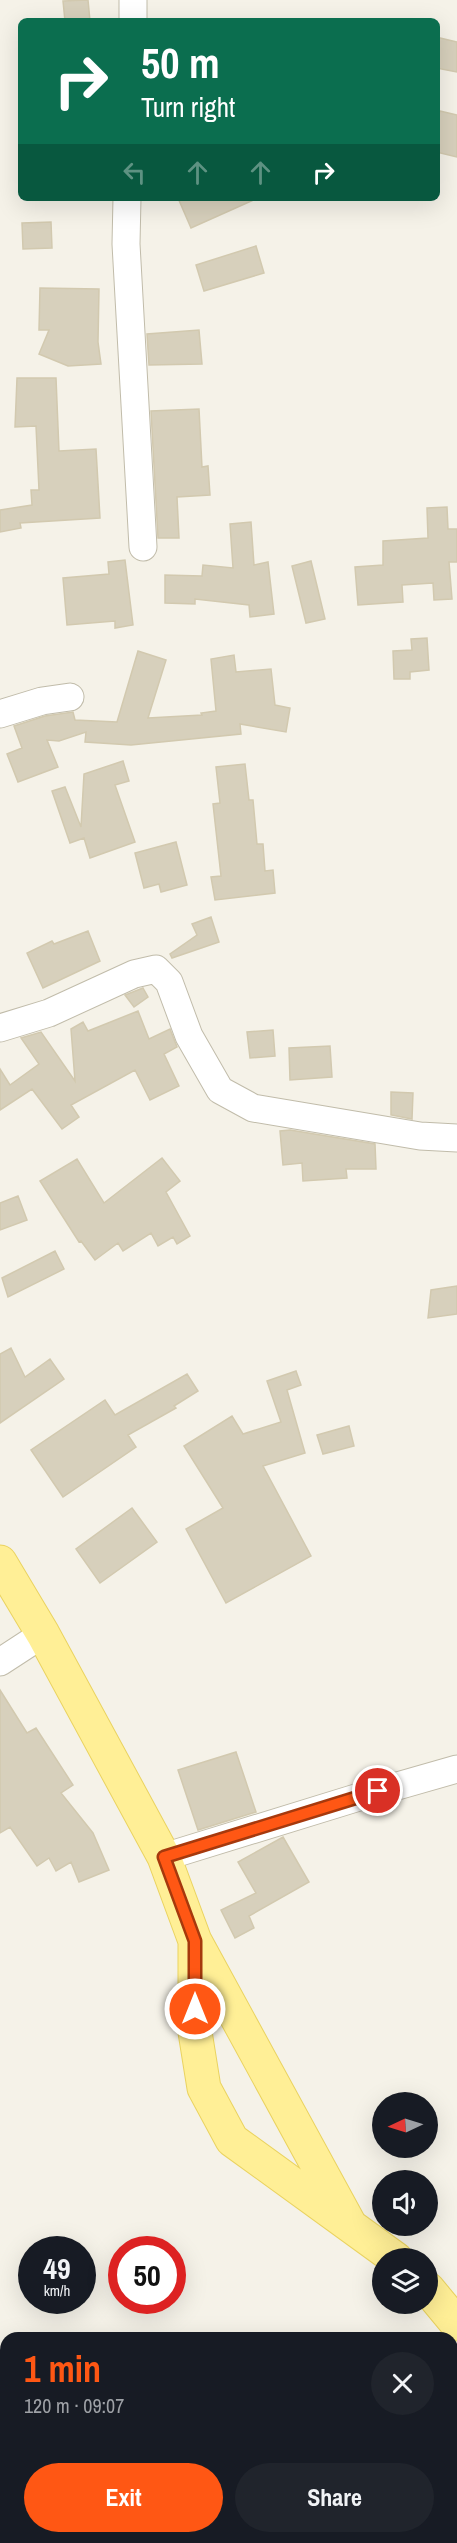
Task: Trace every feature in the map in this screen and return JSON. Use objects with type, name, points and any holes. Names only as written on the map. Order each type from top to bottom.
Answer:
[{"type":"main road","points":[[0,1562],[43,1634],[164,1857],[195,1941],[350,2225]]},
{"type":"main road","points":[[195,1941],[195,2032],[204,2088],[232,2140],[381,2248]]},
{"type":"main road","points":[[438,2301],[457,2324]]},
{"type":"street","points":[[133,0],[133,18]]},
{"type":"street","points":[[127,201],[126,244],[143,547]]},
{"type":"street","points":[[0,714],[42,701],[70,697]]},
{"type":"street","points":[[0,1028],[49,1013],[134,974],[156,969],[169,982],[189,1036],[220,1090],[253,1108],[420,1136],[457,1138]]},
{"type":"street","points":[[0,1662],[43,1634]]},
{"type":"street","points":[[164,1857],[358,1797],[457,1770]]},
{"type":"building","points":[[88,0],[90,18],[65,18],[63,1]]},
{"type":"building","points":[[440,38],[457,42],[457,72],[440,69]]},
{"type":"building","points":[[440,111],[457,115],[457,157],[440,153]]},
{"type":"building","points":[[179,201],[251,201],[191,228]]},
{"type":"building","points":[[51,222],[52,248],[23,249],[22,223]]},
{"type":"building","points":[[256,246],[264,273],[204,291],[196,265]]},
{"type":"building","points":[[40,288],[99,289],[98,342],[101,364],[68,366],[39,354],[49,330],[39,330]]},
{"type":"building","points":[[199,330],[202,364],[149,365],[147,334]]},
{"type":"building","points":[[17,378],[56,378],[59,451],[96,449],[100,518],[20,523],[21,528],[0,532],[0,510],[32,505],[31,490],[39,490],[36,426],[15,427]]},
{"type":"building","points":[[199,409],[202,467],[208,466],[210,495],[177,497],[179,538],[158,538],[151,411]]},
{"type":"building","points":[[447,507],[448,529],[457,529],[457,562],[449,562],[452,599],[434,600],[433,583],[402,585],[403,602],[358,605],[355,567],[383,565],[383,541],[428,538],[427,508]]},
{"type":"building","points":[[251,522],[254,565],[268,562],[274,614],[250,617],[249,605],[195,599],[195,604],[165,603],[165,575],[202,576],[203,565],[233,568],[230,524]]},
{"type":"building","points":[[125,560],[133,625],[115,628],[115,621],[67,625],[63,578],[109,574],[108,562]]},
{"type":"building","points":[[311,561],[325,619],[306,623],[292,566]]},
{"type":"building","points":[[427,638],[429,670],[410,672],[410,679],[394,679],[393,651],[412,650],[411,639]]},
{"type":"building","points":[[138,651],[166,660],[148,718],[202,715],[201,713],[216,711],[211,659],[234,655],[236,672],[271,669],[275,705],[290,708],[286,732],[240,724],[241,734],[131,745],[85,742],[86,732],[59,741],[47,740],[58,767],[18,782],[7,754],[22,748],[14,726],[45,716],[73,712],[75,720],[117,722]]},
{"type":"building","points":[[123,761],[129,781],[115,785],[135,842],[90,858],[84,838],[70,843],[52,791],[65,787],[81,827],[84,774]]},
{"type":"building","points":[[245,764],[249,800],[253,800],[257,844],[263,844],[265,871],[273,870],[275,893],[215,900],[211,877],[221,876],[213,804],[220,803],[216,767]]},
{"type":"building","points":[[176,842],[187,885],[161,892],[159,884],[144,888],[135,853]]},
{"type":"building","points":[[211,917],[219,942],[172,958],[170,954],[197,935],[192,924]]},
{"type":"building","points":[[88,931],[100,961],[43,988],[27,953],[52,941],[54,944]]},
{"type":"building","points":[[143,988],[148,997],[134,1007],[125,995]]},
{"type":"building","points":[[138,1011],[149,1039],[170,1029],[177,1047],[164,1054],[179,1086],[150,1100],[135,1070],[71,1105],[79,1117],[62,1129],[32,1089],[0,1110],[0,1069],[10,1085],[39,1064],[21,1038],[41,1032],[75,1081],[71,1029],[83,1022],[88,1031]]},
{"type":"building","points":[[273,1030],[275,1056],[250,1058],[247,1032]]},
{"type":"building","points":[[330,1046],[332,1077],[290,1080],[289,1048]]},
{"type":"building","points":[[391,1092],[413,1093],[412,1119],[391,1115]]},
{"type":"building","points":[[290,1130],[375,1144],[376,1169],[346,1169],[347,1178],[303,1181],[302,1163],[283,1165],[280,1131]]},
{"type":"building","points":[[162,1158],[180,1181],[166,1192],[190,1236],[177,1244],[173,1237],[158,1246],[151,1233],[123,1251],[118,1243],[95,1260],[81,1241],[79,1242],[40,1181],[77,1159],[104,1203]]},
{"type":"building","points":[[18,1196],[27,1220],[0,1230],[0,1203]]},
{"type":"building","points":[[55,1251],[64,1269],[8,1297],[2,1278]]},
{"type":"building","points":[[457,1286],[457,1314],[428,1318],[431,1290]]},
{"type":"building","points":[[11,1348],[25,1377],[50,1359],[64,1379],[0,1423],[0,1354]]},
{"type":"building","points":[[296,1371],[301,1385],[287,1390],[305,1453],[263,1466],[311,1556],[226,1603],[186,1529],[223,1508],[184,1446],[232,1416],[243,1434],[281,1422],[267,1381]]},
{"type":"building","points":[[187,1374],[198,1391],[174,1406],[176,1408],[128,1435],[136,1447],[63,1497],[31,1450],[105,1400],[115,1415]]},
{"type":"building","points":[[349,1426],[354,1446],[323,1454],[317,1435]]},
{"type":"building","points":[[132,1508],[157,1542],[100,1583],[76,1549]]},
{"type":"building","points":[[0,1690],[27,1733],[36,1728],[73,1785],[61,1793],[93,1833],[109,1870],[79,1882],[71,1862],[56,1871],[49,1858],[37,1866],[10,1827],[0,1833]]},
{"type":"building","points":[[236,1752],[256,1812],[198,1830],[178,1770]]},
{"type":"building","points":[[283,1837],[309,1882],[249,1916],[254,1928],[235,1938],[221,1910],[256,1893],[238,1862]]},
{"type":"route","points":[[195,2009],[195,1941],[164,1857],[378,1791]]}]
